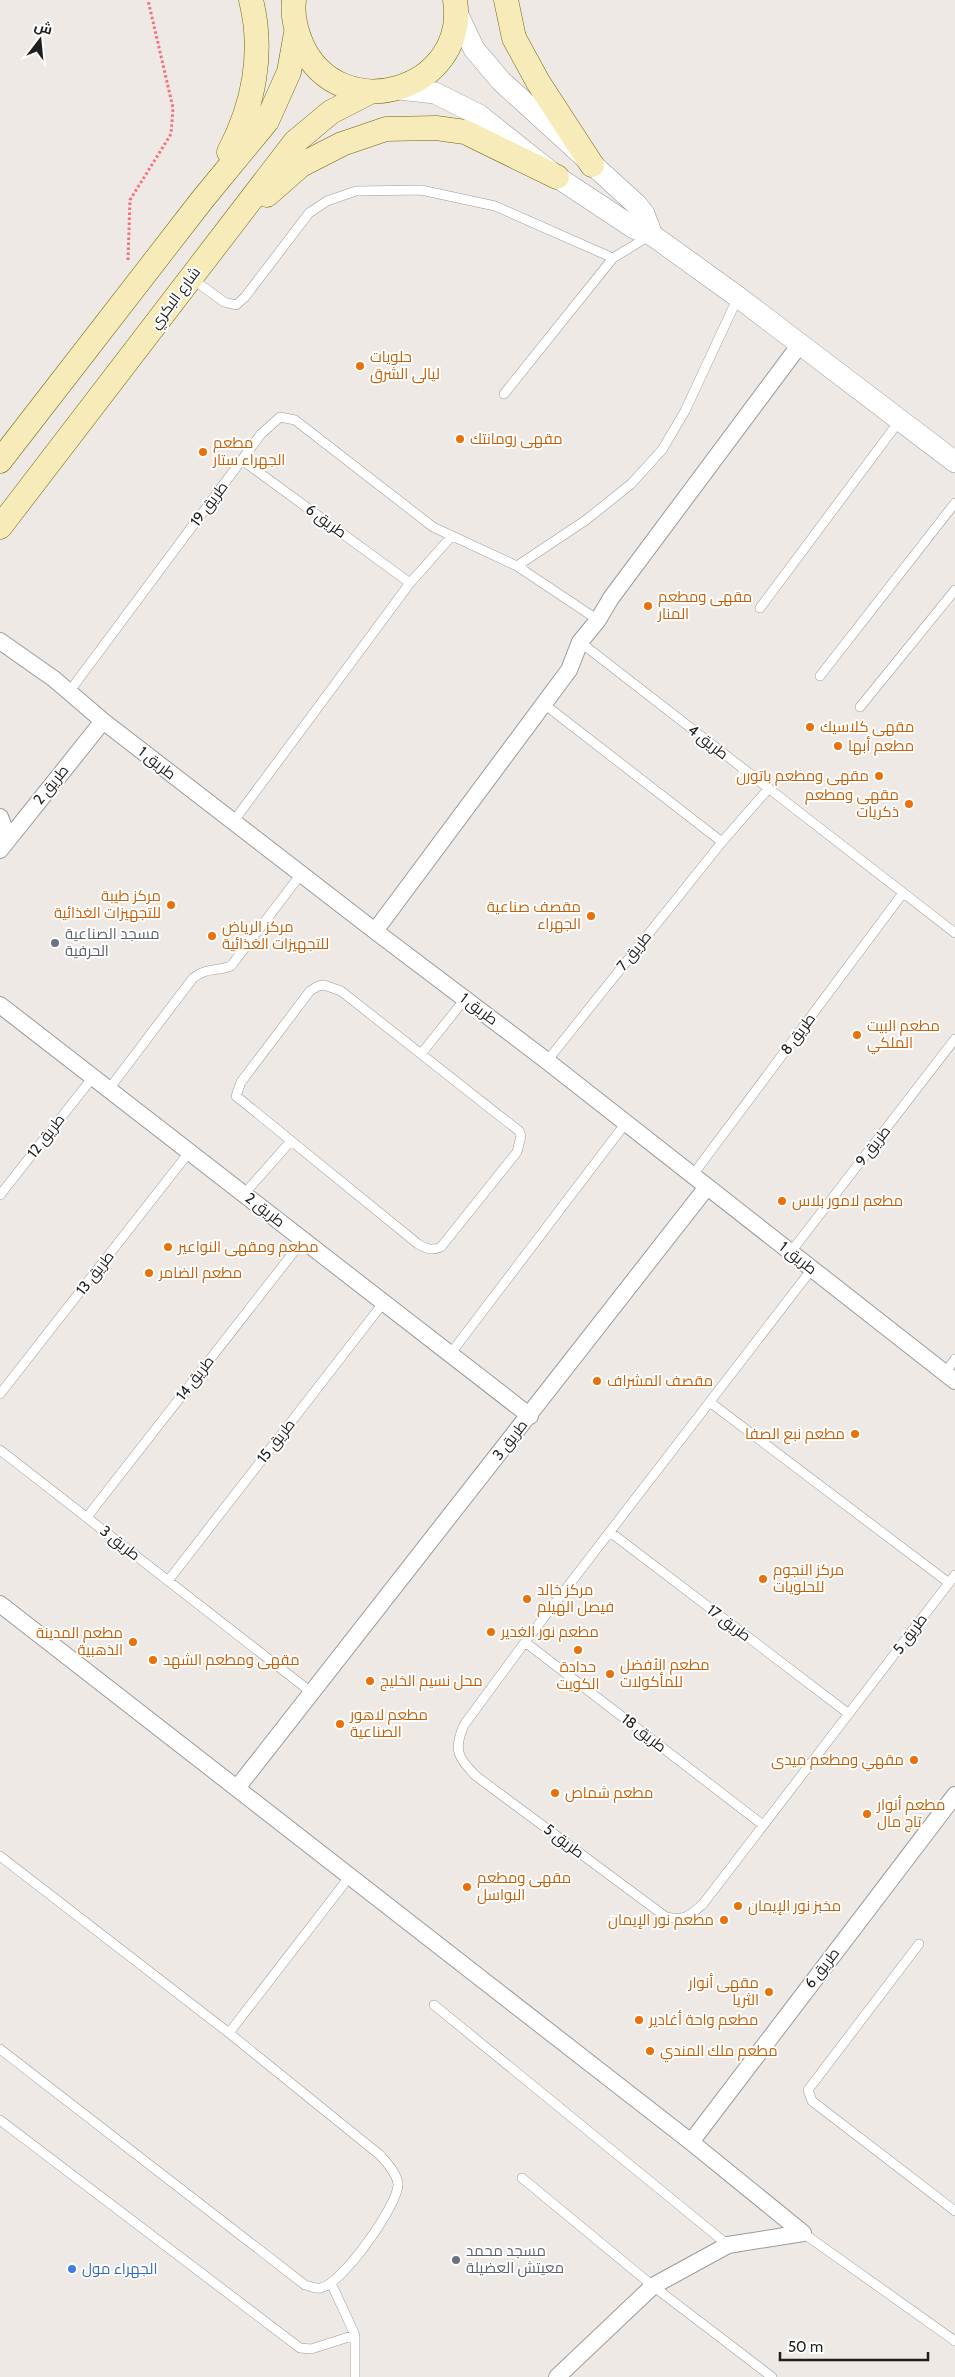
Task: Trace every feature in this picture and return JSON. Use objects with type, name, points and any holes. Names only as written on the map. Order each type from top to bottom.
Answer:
[{"type":"main road","points":[[202,200],[243,127],[253,90],[257,54],[257,21],[251,0]]},
{"type":"main road","points":[[506,0],[514,38],[534,75],[592,165]]},
{"type":"main road","points":[[0,461],[202,200],[267,121],[289,72],[296,33],[293,3]]},
{"type":"main road","points":[[296,33],[307,55],[324,74],[346,86],[370,92],[399,89],[422,78],[440,60],[452,38],[456,6]]},
{"type":"main road","name":"شارع البكري","points":[[0,527],[295,142],[331,112],[370,92]]},
{"type":"main road","points":[[226,231],[301,165],[342,144],[386,129],[436,128],[465,132],[557,177]]},
{"type":"street","points":[[456,6],[474,49],[501,81],[636,205],[644,214],[652,234]]},
{"type":"street","points":[[399,89],[435,93],[479,115],[557,177],[634,228],[652,234],[801,343],[955,462]]},
{"type":"street","points":[[375,931],[569,670],[580,642],[598,620],[610,598],[801,343]]},
{"type":"street","name":"طريق 1","points":[[0,641],[54,679],[103,721],[547,1061],[950,1377]]},
{"type":"street","name":"طريق 2","points":[[3,842],[103,721]]},
{"type":"street","points":[[0,816],[3,842]]},
{"type":"street","name":"طريق 2","points":[[0,1005],[530,1416]]},
{"type":"street","name":"طريق 3","points":[[237,1788],[530,1416],[707,1187]]},
{"type":"street","points":[[0,1604],[804,2232]]},
{"type":"street","name":"طريق 6","points":[[691,2142],[955,1796]]},
{"type":"street","points":[[557,2377],[653,2286],[728,2245],[804,2232]]},
{"type":"lane","points":[[190,277],[224,302],[236,305],[245,297],[309,213],[327,201],[356,191],[421,190],[495,206],[613,258]]},
{"type":"lane","points":[[504,394],[613,258],[652,234]]},
{"type":"lane","points":[[517,566],[586,520],[631,484],[662,450],[685,411],[738,297]]},
{"type":"lane","name":"طريق 19","points":[[69,692],[261,434],[280,417],[295,420],[409,510],[451,537],[517,566],[598,620]]},
{"type":"lane","points":[[760,608],[900,420]]},
{"type":"lane","name":"طريق 6","points":[[242,460],[410,583]]},
{"type":"lane","points":[[820,676],[955,503]]},
{"type":"lane","points":[[233,822],[410,583],[451,537]]},
{"type":"lane","points":[[860,707],[955,590]]},
{"type":"lane","name":"طريق 4","points":[[580,642],[955,933]]},
{"type":"lane","points":[[544,704],[722,842]]},
{"type":"lane","name":"طريق 7","points":[[547,1061],[722,842],[769,788]]},
{"type":"lane","points":[[109,1089],[193,978],[202,971],[231,966],[301,874]]},
{"type":"lane","name":"طريق 8","points":[[692,1176],[903,893]]},
{"type":"lane","points":[[318,986],[333,987],[341,991],[519,1132],[521,1136],[518,1152],[441,1247],[434,1250],[426,1249],[418,1244],[290,1142],[240,1101],[236,1096],[236,1091],[310,991],[318,986]]},
{"type":"lane","points":[[421,1054],[466,1000]]},
{"type":"lane","name":"طريق 9","points":[[790,1253],[955,1039]]},
{"type":"lane","name":"طريق 12","points":[[0,1195],[93,1077]]},
{"type":"lane","points":[[451,1353],[625,1124]]},
{"type":"lane","points":[[244,1194],[290,1142]]},
{"type":"lane","name":"طريق 13","points":[[0,1394],[190,1151]]},
{"type":"lane","name":"طريق 14","points":[[87,1517],[303,1240]]},
{"type":"lane","name":"طريق 5","points":[[711,1403],[952,1579],[703,1904],[688,1916],[678,1919],[666,1917],[476,1776],[462,1761],[458,1750],[458,1737],[464,1724],[526,1642],[812,1269]]},
{"type":"lane","name":"طريق 15","points":[[168,1581],[384,1302]]},
{"type":"lane","points":[[950,1377],[955,1359]]},
{"type":"lane","name":"طريق 3","points":[[0,1450],[311,1692]]},
{"type":"lane","name":"طريق 17","points":[[610,1532],[849,1714]]},
{"type":"lane","name":"طريق 18","points":[[526,1642],[763,1825]]},
{"type":"lane","points":[[0,1856],[229,2033],[380,2154],[390,2167],[398,2183],[390,2208],[346,2270],[331,2283],[320,2288],[305,2285],[0,2049]]},
{"type":"lane","points":[[229,2033],[350,1876]]},
{"type":"lane","points":[[920,1944],[808,2090],[812,2101],[955,2211]]},
{"type":"lane","points":[[434,2005],[728,2245]]},
{"type":"lane","points":[[0,2120],[300,2348],[311,2350],[354,2335]]},
{"type":"lane","points":[[522,2178],[653,2286],[772,2377]]},
{"type":"lane","points":[[804,2232],[955,2341]]},
{"type":"lane","points":[[331,2283],[354,2335],[356,2377]]},
{"type":"path","points":[[126,298],[130,200],[171,134],[173,108],[148,0]]},
{"type":"place","name":"حلويات ليالى الشرق","points":[[360,366]]},
{"type":"place","name":"مقهى رومانتك","points":[[460,439]]},
{"type":"place","name":"مطعم الجهراء ستار","points":[[203,452]]},
{"type":"place","name":"مقهى ومطعم المنار","points":[[648,606]]},
{"type":"place","name":"مقهى كلاسيك","points":[[810,727]]},
{"type":"place","name":"مطعم أبها","points":[[838,746]]},
{"type":"place","name":"مقهى ومطعم باتورن","points":[[879,776]]},
{"type":"place","name":"مقهى ومطعم ذكريات","points":[[909,804]]},
{"type":"place","name":"مركز طيبة للتجهيزات الغذائية","points":[[171,905]]},
{"type":"place","name":"مقصف صناعية الجهراء","points":[[591,916]]},
{"type":"place","name":"مركز الرياض للتجهيزات الغذائية","points":[[212,936]]},
{"type":"place","name":"مسجد الصناعية الحرفية","points":[[55,943]]},
{"type":"place","name":"مطعم البيت الملكي","points":[[857,1035]]},
{"type":"place","name":"مطعم لامور بلاس","points":[[782,1201]]},
{"type":"place","name":"مطعم ومقهى النواعير","points":[[168,1247]]},
{"type":"place","name":"مطعم الضامر","points":[[149,1273]]},
{"type":"place","name":"مقصف المشراف","points":[[597,1381]]},
{"type":"place","name":"مطعم نبع الصفا","points":[[855,1434]]},
{"type":"place","name":"مركز النجوم للحلويات","points":[[763,1579]]},
{"type":"place","name":"مركز خالد فيصل الهيلم","points":[[527,1599]]},
{"type":"place","name":"مطعم نور الغدير","points":[[491,1632]]},
{"type":"place","name":"مطعم المدينة الذهبية","points":[[133,1642]]},
{"type":"place","name":"حدادة الكويت","points":[[578,1650]]},
{"type":"place","name":"مقهى ومطعم الشهد","points":[[153,1660]]},
{"type":"place","name":"مطعم الأفضل للمأكولات","points":[[610,1674]]},
{"type":"place","name":"محل نسيم الخليج","points":[[370,1681]]},
{"type":"place","name":"مطعم لاهور الصناعية","points":[[340,1724]]},
{"type":"place","name":"مقهي ومطعم ميدى","points":[[914,1760]]},
{"type":"place","name":"مطعم شماص","points":[[555,1793]]},
{"type":"place","name":"مطعم أنوار تاج مال","points":[[867,1814]]},
{"type":"place","name":"مقهى ومطعم البواسل","points":[[467,1887]]},
{"type":"place","name":"مخبز نور الإيمان","points":[[738,1906]]},
{"type":"place","name":"مطعم نور الإيمان","points":[[724,1920]]},
{"type":"place","name":"مقهى أنوار الثريا","points":[[769,1992]]},
{"type":"place","name":"مطعم واحة أغادير","points":[[639,2020]]},
{"type":"place","name":"مطعم ملك المندي","points":[[650,2051]]},
{"type":"place","name":"مسجد محمد معيتش العضيلة","points":[[456,2260]]},
{"type":"place","name":"الجهراء مول","points":[[72,2269]]}]
